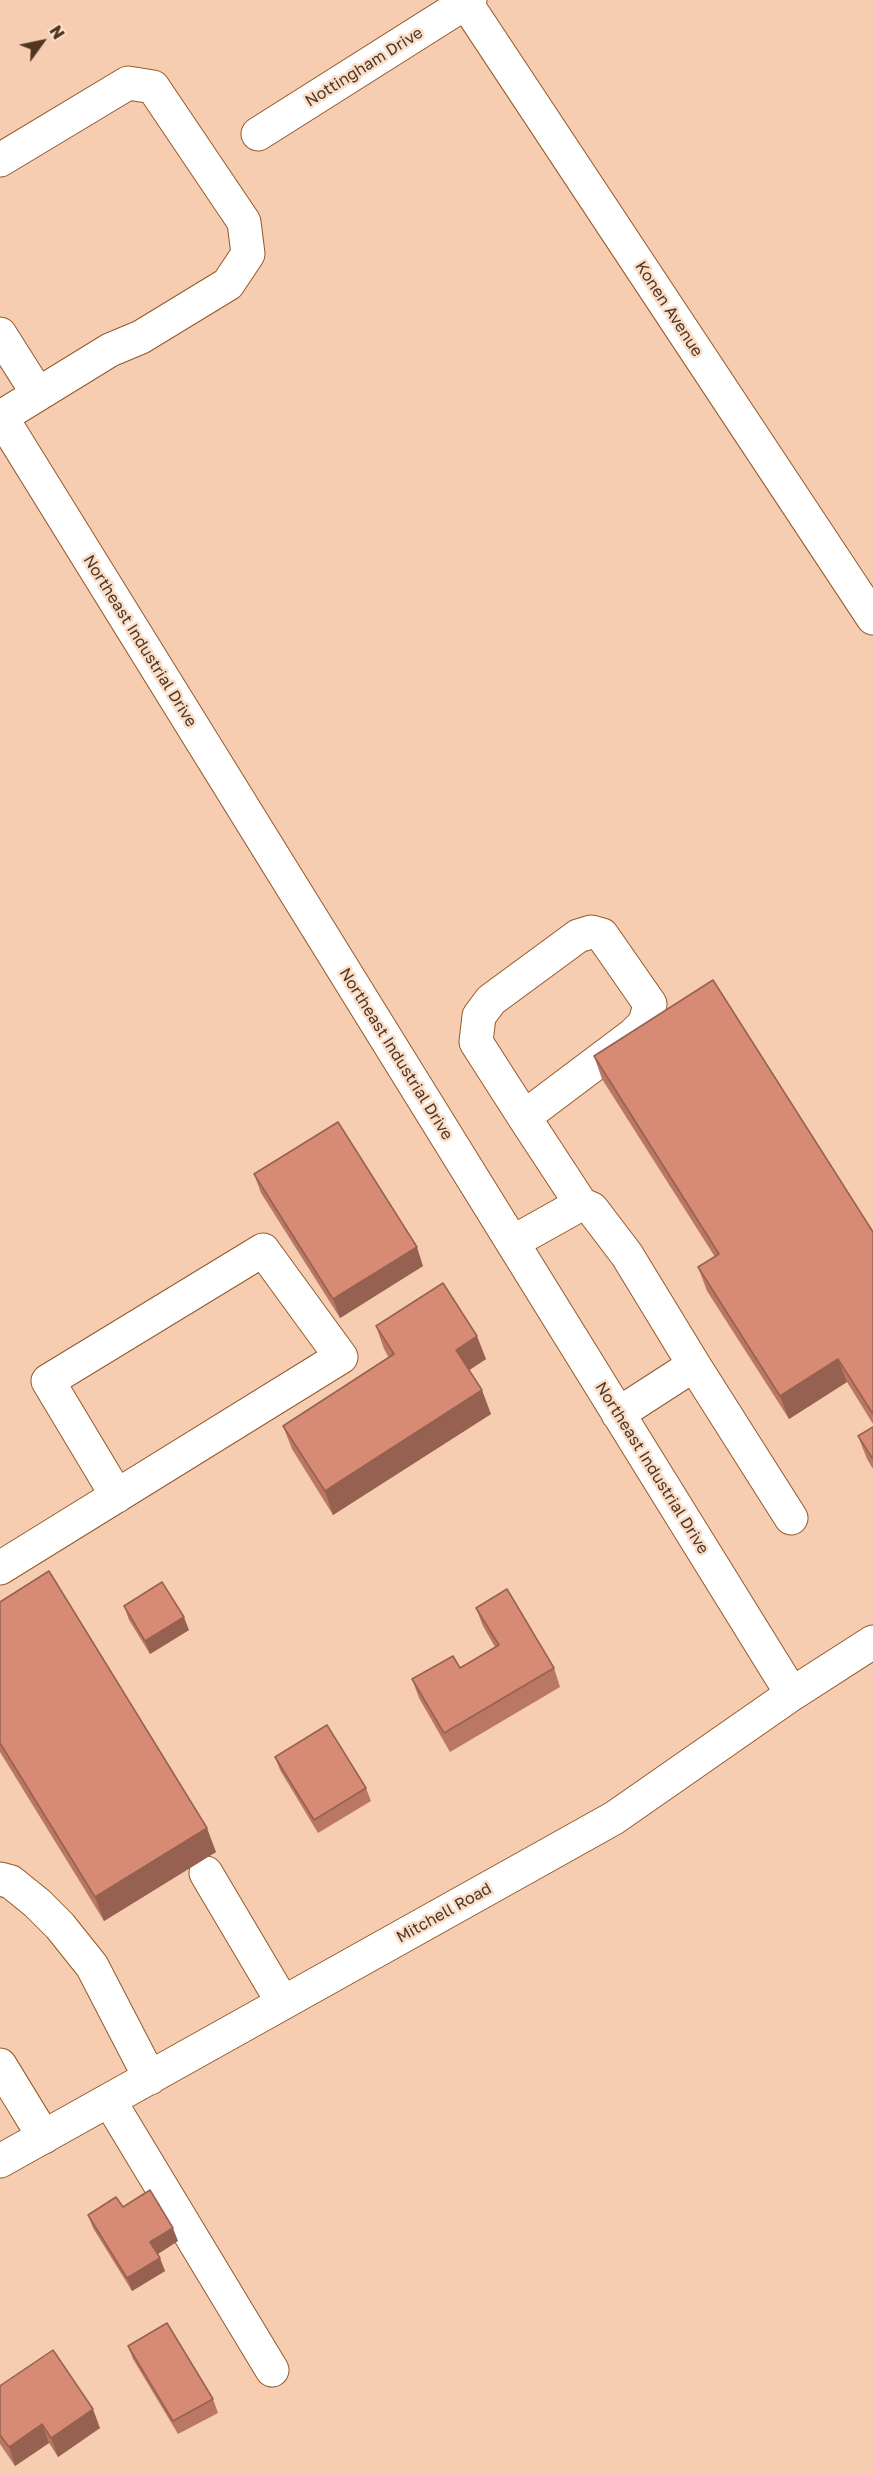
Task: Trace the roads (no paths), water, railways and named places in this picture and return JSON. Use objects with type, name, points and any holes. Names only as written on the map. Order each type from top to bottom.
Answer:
[{"type":"street","name":"Nottingham Drive","points":[[258,134],[467,1]]},
{"type":"street","name":"Konen Avenue","points":[[467,1],[873,618]]},
{"type":"street","points":[[0,160],[128,83],[153,87],[244,222],[248,254],[228,284],[141,337],[110,350],[1,416]]},
{"type":"street","points":[[0,334],[38,394]]},
{"type":"street","name":"Northeast Industrial Drive","points":[[1,416],[792,1694]]},
{"type":"street","points":[[524,1117],[633,1035],[645,1023],[650,1004],[602,935],[591,932],[578,936],[491,1000],[479,1016],[476,1042],[524,1117],[581,1204],[592,1209],[627,1255],[791,1518]]},
{"type":"street","points":[[513,1242],[581,1204]]},
{"type":"street","points":[[0,1568],[117,1496],[341,1357],[263,1250],[48,1381],[117,1496]]},
{"type":"street","points":[[618,1414],[694,1365]]},
{"type":"street","name":"Mitchell Road","points":[[0,2161],[614,1818],[792,1694],[873,1642]]},
{"type":"street","points":[[206,1873],[283,2003]]},
{"type":"street","points":[[0,1879],[11,1882],[37,1903],[60,1926],[92,1966],[150,2078]]},
{"type":"street","points":[[0,2065],[44,2137]]},
{"type":"street","points":[[110,2100],[272,2370]]}]
